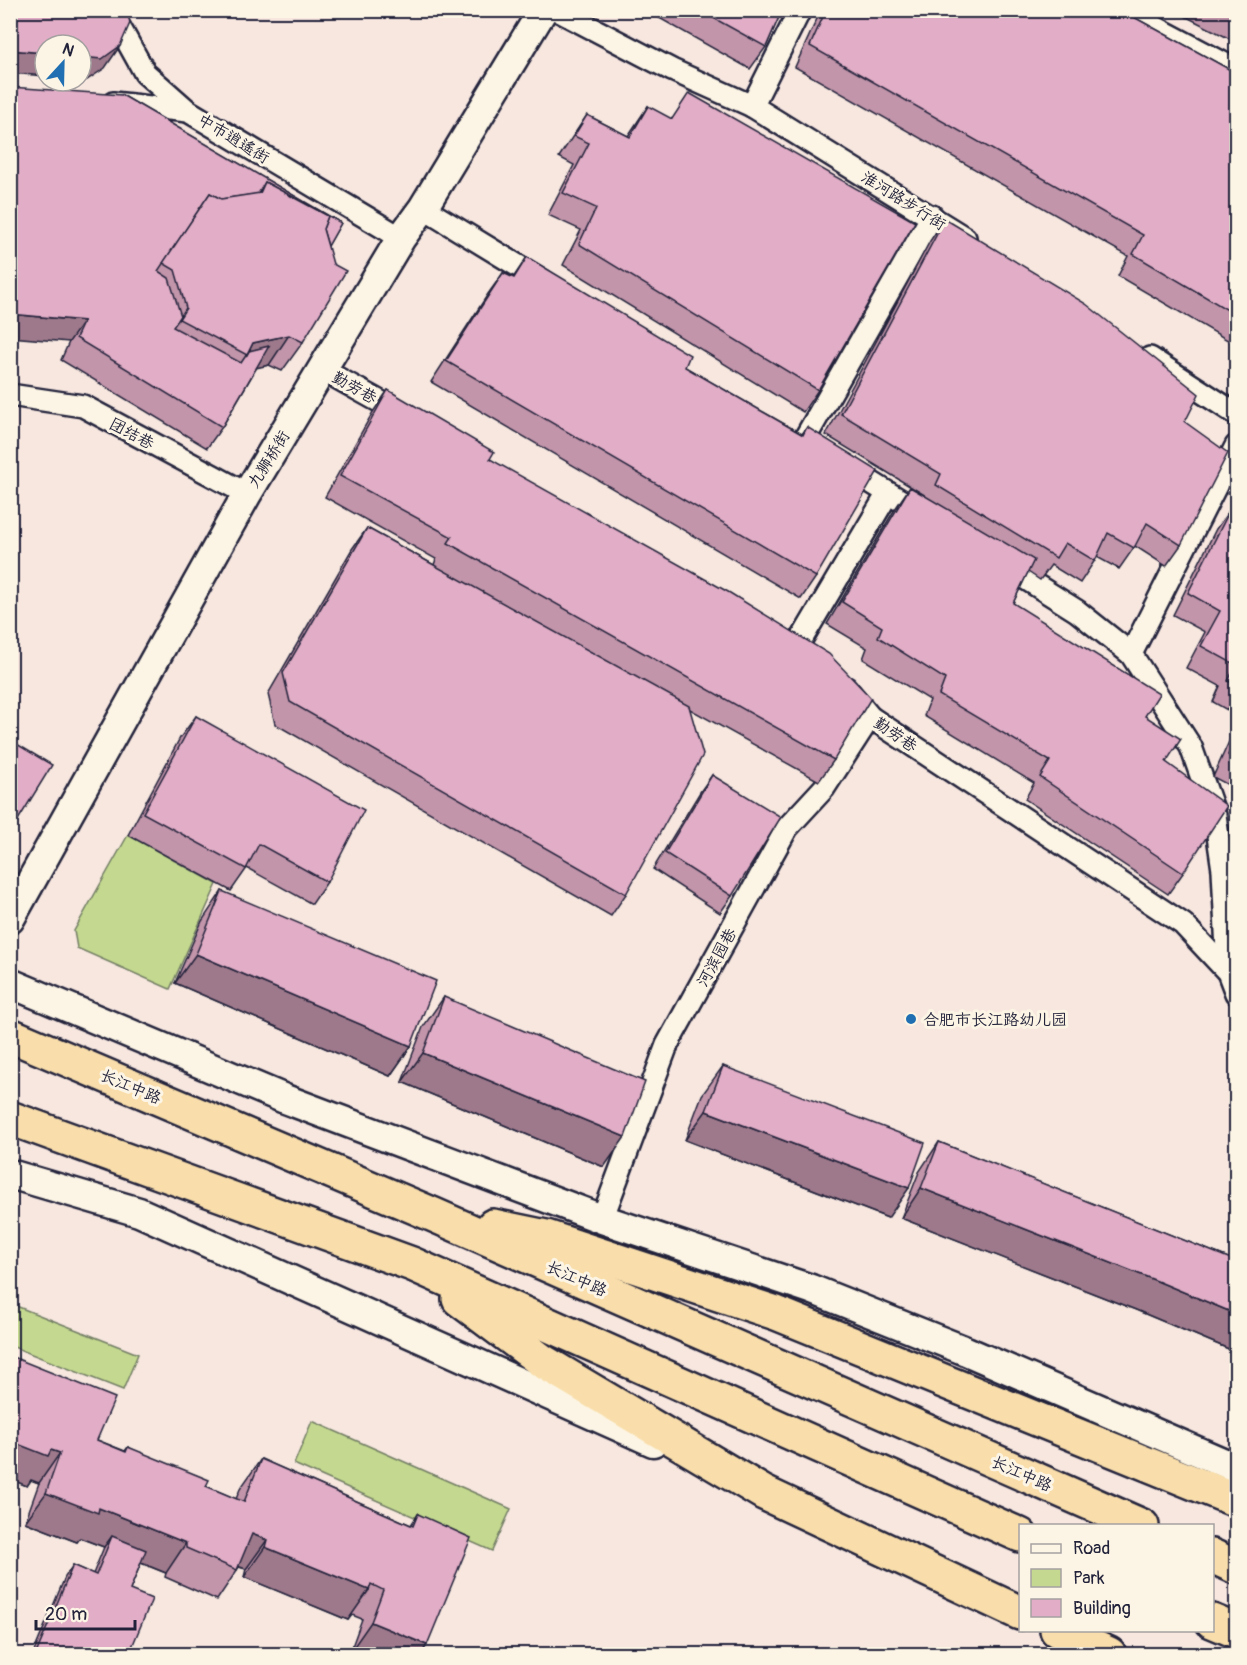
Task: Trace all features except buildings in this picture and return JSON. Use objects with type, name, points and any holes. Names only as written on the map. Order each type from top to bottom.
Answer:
[{"type":"highway","name":"长江中路","points":[[10,1035],[434,1215],[1137,1524]]},
{"type":"highway","points":[[10,1118],[412,1264],[1019,1535]]},
{"type":"highway","points":[[434,1215],[546,1237],[776,1313],[1236,1500]]},
{"type":"highway","points":[[412,1264],[542,1361],[764,1493],[1019,1613]]},
{"type":"highway","points":[[1214,1557],[1236,1567]]},
{"type":"highway","points":[[1214,1622],[1236,1632]]},
{"type":"highway","points":[[1062,1632],[1109,1654]]},
{"type":"street","points":[[110,10],[145,73],[188,111]]},
{"type":"street","name":"九狮桥街","points":[[10,919],[247,494],[543,10]]},
{"type":"street","name":"淮河路步行街","points":[[557,10],[672,70],[752,106],[981,248]]},
{"type":"street","points":[[752,106],[801,10]]},
{"type":"street","points":[[1123,10],[1236,70]]},
{"type":"street","name":"中市逍遥街","points":[[93,101],[188,111],[402,238]]},
{"type":"street","points":[[423,208],[563,294]]},
{"type":"street","points":[[804,440],[932,216]]},
{"type":"street","points":[[1138,350],[1236,414]]},
{"type":"street","name":"勤劳巷","points":[[323,370],[417,422]]},
{"type":"street","name":"团结巷","points":[[10,395],[83,406],[247,494]]},
{"type":"street","points":[[784,428],[938,524]]},
{"type":"street","points":[[1131,654],[1236,446]]},
{"type":"street","points":[[781,628],[809,645],[888,493]]},
{"type":"street","points":[[987,555],[1077,610],[1131,654],[1191,747],[1215,815],[1223,870],[1228,972]]},
{"type":"street","name":"勤劳巷","points":[[837,676],[870,717],[1183,924],[1228,972],[1236,993]]},
{"type":"street","name":"河滨园巷","points":[[602,1219],[667,1045],[787,828],[824,788],[870,717]]},
{"type":"street","points":[[10,983],[285,1099],[602,1219],[811,1289],[966,1351],[1236,1468]]},
{"type":"street","points":[[10,1174],[139,1212],[594,1414],[764,1493]]},
{"type":"green space","points":[[128,835],[217,884],[170,989],[77,948],[74,931]]},
{"type":"green space","points":[[11,1304],[138,1354],[123,1390],[11,1346]]},
{"type":"green space","points":[[312,1421],[511,1509],[492,1551],[294,1464]]},
{"type":"place","name":"合肥市长江路幼儿园","points":[[911,1019]]}]
